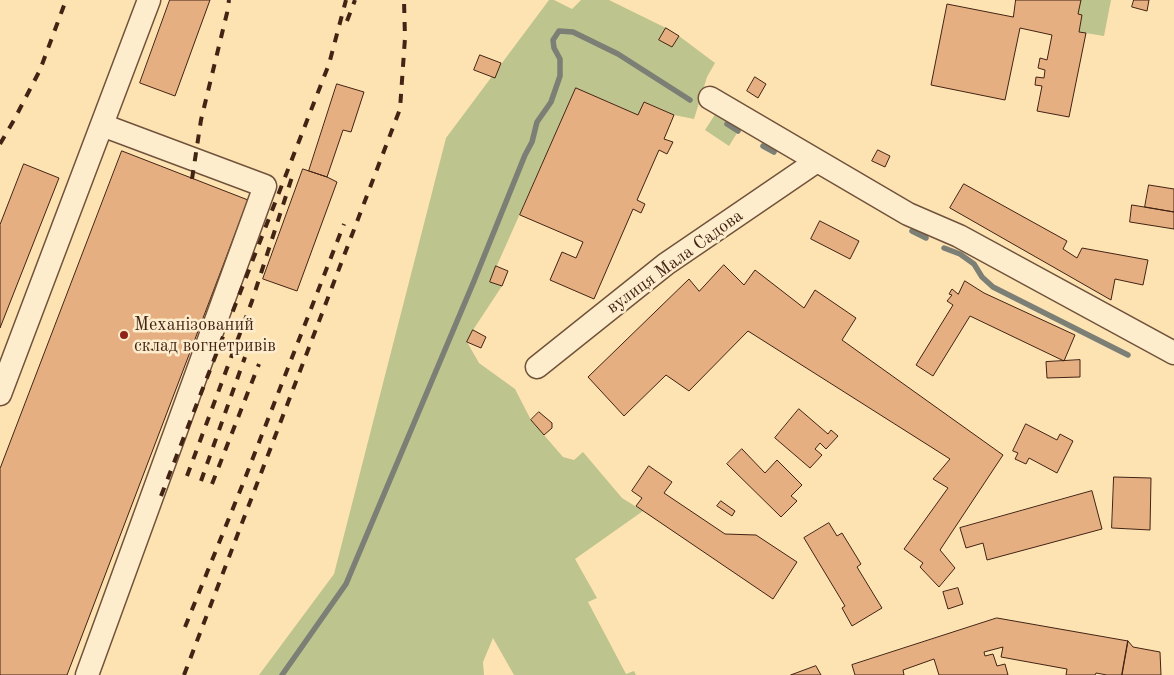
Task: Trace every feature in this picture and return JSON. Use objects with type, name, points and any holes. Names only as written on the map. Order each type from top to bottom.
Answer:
[{"type":"street","points":[[0,394],[149,0]]},
{"type":"street","points":[[710,98],[908,214],[959,236],[1174,353]]},
{"type":"street","points":[[87,675],[265,186],[102,125]]},
{"type":"street","name":"вулиця Мала Садова","points":[[537,367],[666,264],[817,161]]},
{"type":"green space","points":[[549,0],[554,0],[572,9],[581,0],[609,0],[666,28],[659,40],[672,47],[679,36],[715,63],[707,77],[694,119],[674,115],[644,102],[638,115],[576,88],[490,281],[502,286],[467,342],[479,363],[515,389],[531,420],[563,457],[574,460],[583,452],[622,498],[643,511],[575,559],[597,598],[588,602],[626,674],[634,671],[636,675],[514,675],[493,638],[483,662],[484,675],[259,675],[334,574],[446,138]]},
{"type":"green space","points":[[1081,0],[1111,0],[1104,36],[1079,32],[1082,16],[1078,14]]},
{"type":"green space","points":[[716,113],[728,121],[726,126],[737,133],[729,146],[705,130]]},
{"type":"building","points":[[170,0],[210,0],[175,96],[140,83]]},
{"type":"building","points":[[1016,0],[1081,0],[1078,14],[1082,15],[1079,32],[1086,33],[1069,117],[1037,111],[1042,86],[1035,85],[1036,77],[1044,78],[1045,70],[1038,68],[1040,58],[1047,60],[1052,35],[1020,28],[1005,100],[931,85],[947,4],[1013,17]]},
{"type":"building","points":[[1134,0],[1149,0],[1147,11],[1132,7]]},
{"type":"building","points":[[666,28],[679,36],[672,47],[659,40]]},
{"type":"building","points":[[480,55],[501,63],[495,78],[474,70]]},
{"type":"building","points":[[755,77],[766,84],[758,98],[747,91]]},
{"type":"building","points":[[337,84],[364,92],[351,132],[343,130],[327,177],[309,171]]},
{"type":"building","points":[[576,88],[638,115],[644,102],[674,115],[664,139],[673,142],[667,154],[659,150],[637,200],[645,204],[641,213],[633,209],[594,299],[550,280],[562,252],[576,258],[583,242],[520,215]]},
{"type":"building","points":[[878,150],[890,156],[885,167],[872,161]]},
{"type":"building","name":"Механізований склад вогнетривів","points":[[122,151],[248,200],[67,675],[0,675],[0,469]]},
{"type":"building","points":[[24,164],[59,178],[0,328],[0,225]]},
{"type":"building","points":[[303,169],[337,182],[297,291],[263,279]]},
{"type":"building","points":[[964,184],[1067,241],[1063,249],[1077,258],[1082,248],[1148,260],[1143,285],[1115,279],[1111,300],[950,208]]},
{"type":"building","points":[[1149,185],[1174,189],[1174,212],[1145,207]]},
{"type":"building","points":[[1132,205],[1174,212],[1174,229],[1130,222]]},
{"type":"building","points":[[820,221],[859,241],[850,259],[811,239]]},
{"type":"building","points":[[724,265],[744,285],[755,270],[804,308],[815,290],[856,318],[842,340],[1003,455],[940,550],[955,568],[939,587],[920,567],[923,563],[904,549],[948,488],[933,479],[950,459],[748,331],[689,391],[666,375],[624,416],[588,377],[689,279],[699,291]]},
{"type":"building","points":[[496,266],[508,271],[502,286],[490,282]]},
{"type":"building","points":[[965,281],[984,293],[1075,335],[1064,361],[970,316],[933,376],[916,365],[953,305],[947,301],[952,295],[949,294],[952,289],[958,294]]},
{"type":"building","points":[[473,330],[486,337],[481,348],[467,342]]},
{"type":"building","points":[[1080,360],[1080,377],[1047,378],[1046,362]]},
{"type":"building","points":[[799,409],[828,434],[831,430],[838,436],[826,449],[820,443],[815,449],[822,455],[810,468],[775,438]]},
{"type":"building","points":[[539,412],[552,423],[552,428],[544,435],[531,420]]},
{"type":"building","points":[[1026,424],[1057,440],[1060,434],[1073,441],[1057,473],[1029,458],[1026,464],[1015,459],[1018,453],[1013,451]]},
{"type":"building","points":[[742,449],[765,473],[777,460],[802,485],[791,496],[797,501],[781,517],[727,464]]},
{"type":"building","points":[[649,466],[672,482],[664,493],[725,534],[756,535],[797,562],[773,599],[636,506],[642,498],[632,491]]},
{"type":"building","points":[[1114,477],[1151,478],[1150,530],[1112,528]]},
{"type":"building","points":[[1092,491],[1102,529],[987,560],[983,543],[966,548],[960,528]]},
{"type":"building","points":[[721,501],[735,511],[732,516],[717,506]]},
{"type":"building","points":[[829,523],[837,536],[842,533],[861,564],[857,567],[882,608],[852,626],[842,608],[845,606],[804,538]]},
{"type":"building","points":[[958,588],[963,604],[948,609],[943,592]]},
{"type":"building","points":[[997,618],[1128,641],[1122,675],[1096,673],[1095,675],[1066,675],[1067,669],[1001,657],[1003,647],[984,652],[985,656],[993,654],[997,666],[1005,664],[1008,675],[939,675],[934,659],[903,670],[904,675],[855,675],[852,665]]},
{"type":"building","points":[[1128,641],[1133,647],[1160,652],[1161,675],[1122,675]]},
{"type":"building","points":[[816,666],[821,675],[791,675]]},
{"type":"waterway","points":[[282,675],[346,584],[532,142],[537,122],[551,102],[560,76],[560,59],[554,48],[553,40],[559,31],[573,32],[618,54],[690,100]]},
{"type":"waterway","points":[[727,124],[738,131]]},
{"type":"waterway","points":[[763,146],[774,152]]},
{"type":"waterway","points":[[912,231],[926,238]]},
{"type":"waterway","points":[[944,248],[960,254],[974,264],[982,277],[993,287],[1128,355]]},
{"type":"railway","points":[[0,144],[40,70],[66,0]]},
{"type":"railway","points":[[192,179],[201,120],[229,0]]},
{"type":"railway","points":[[161,496],[329,64],[346,0]]},
{"type":"railway","points":[[347,21],[355,0]]},
{"type":"railway","points":[[184,675],[400,109],[405,38],[404,0]]},
{"type":"railway","points":[[187,476],[252,301],[293,174]]},
{"type":"railway","points":[[185,627],[344,224]]},
{"type":"railway","points":[[201,481],[245,357]]},
{"type":"railway","points":[[212,484],[259,364]]},
{"type":"place","name":"Механізований склад вогнетривів","points":[[124,335]]}]
